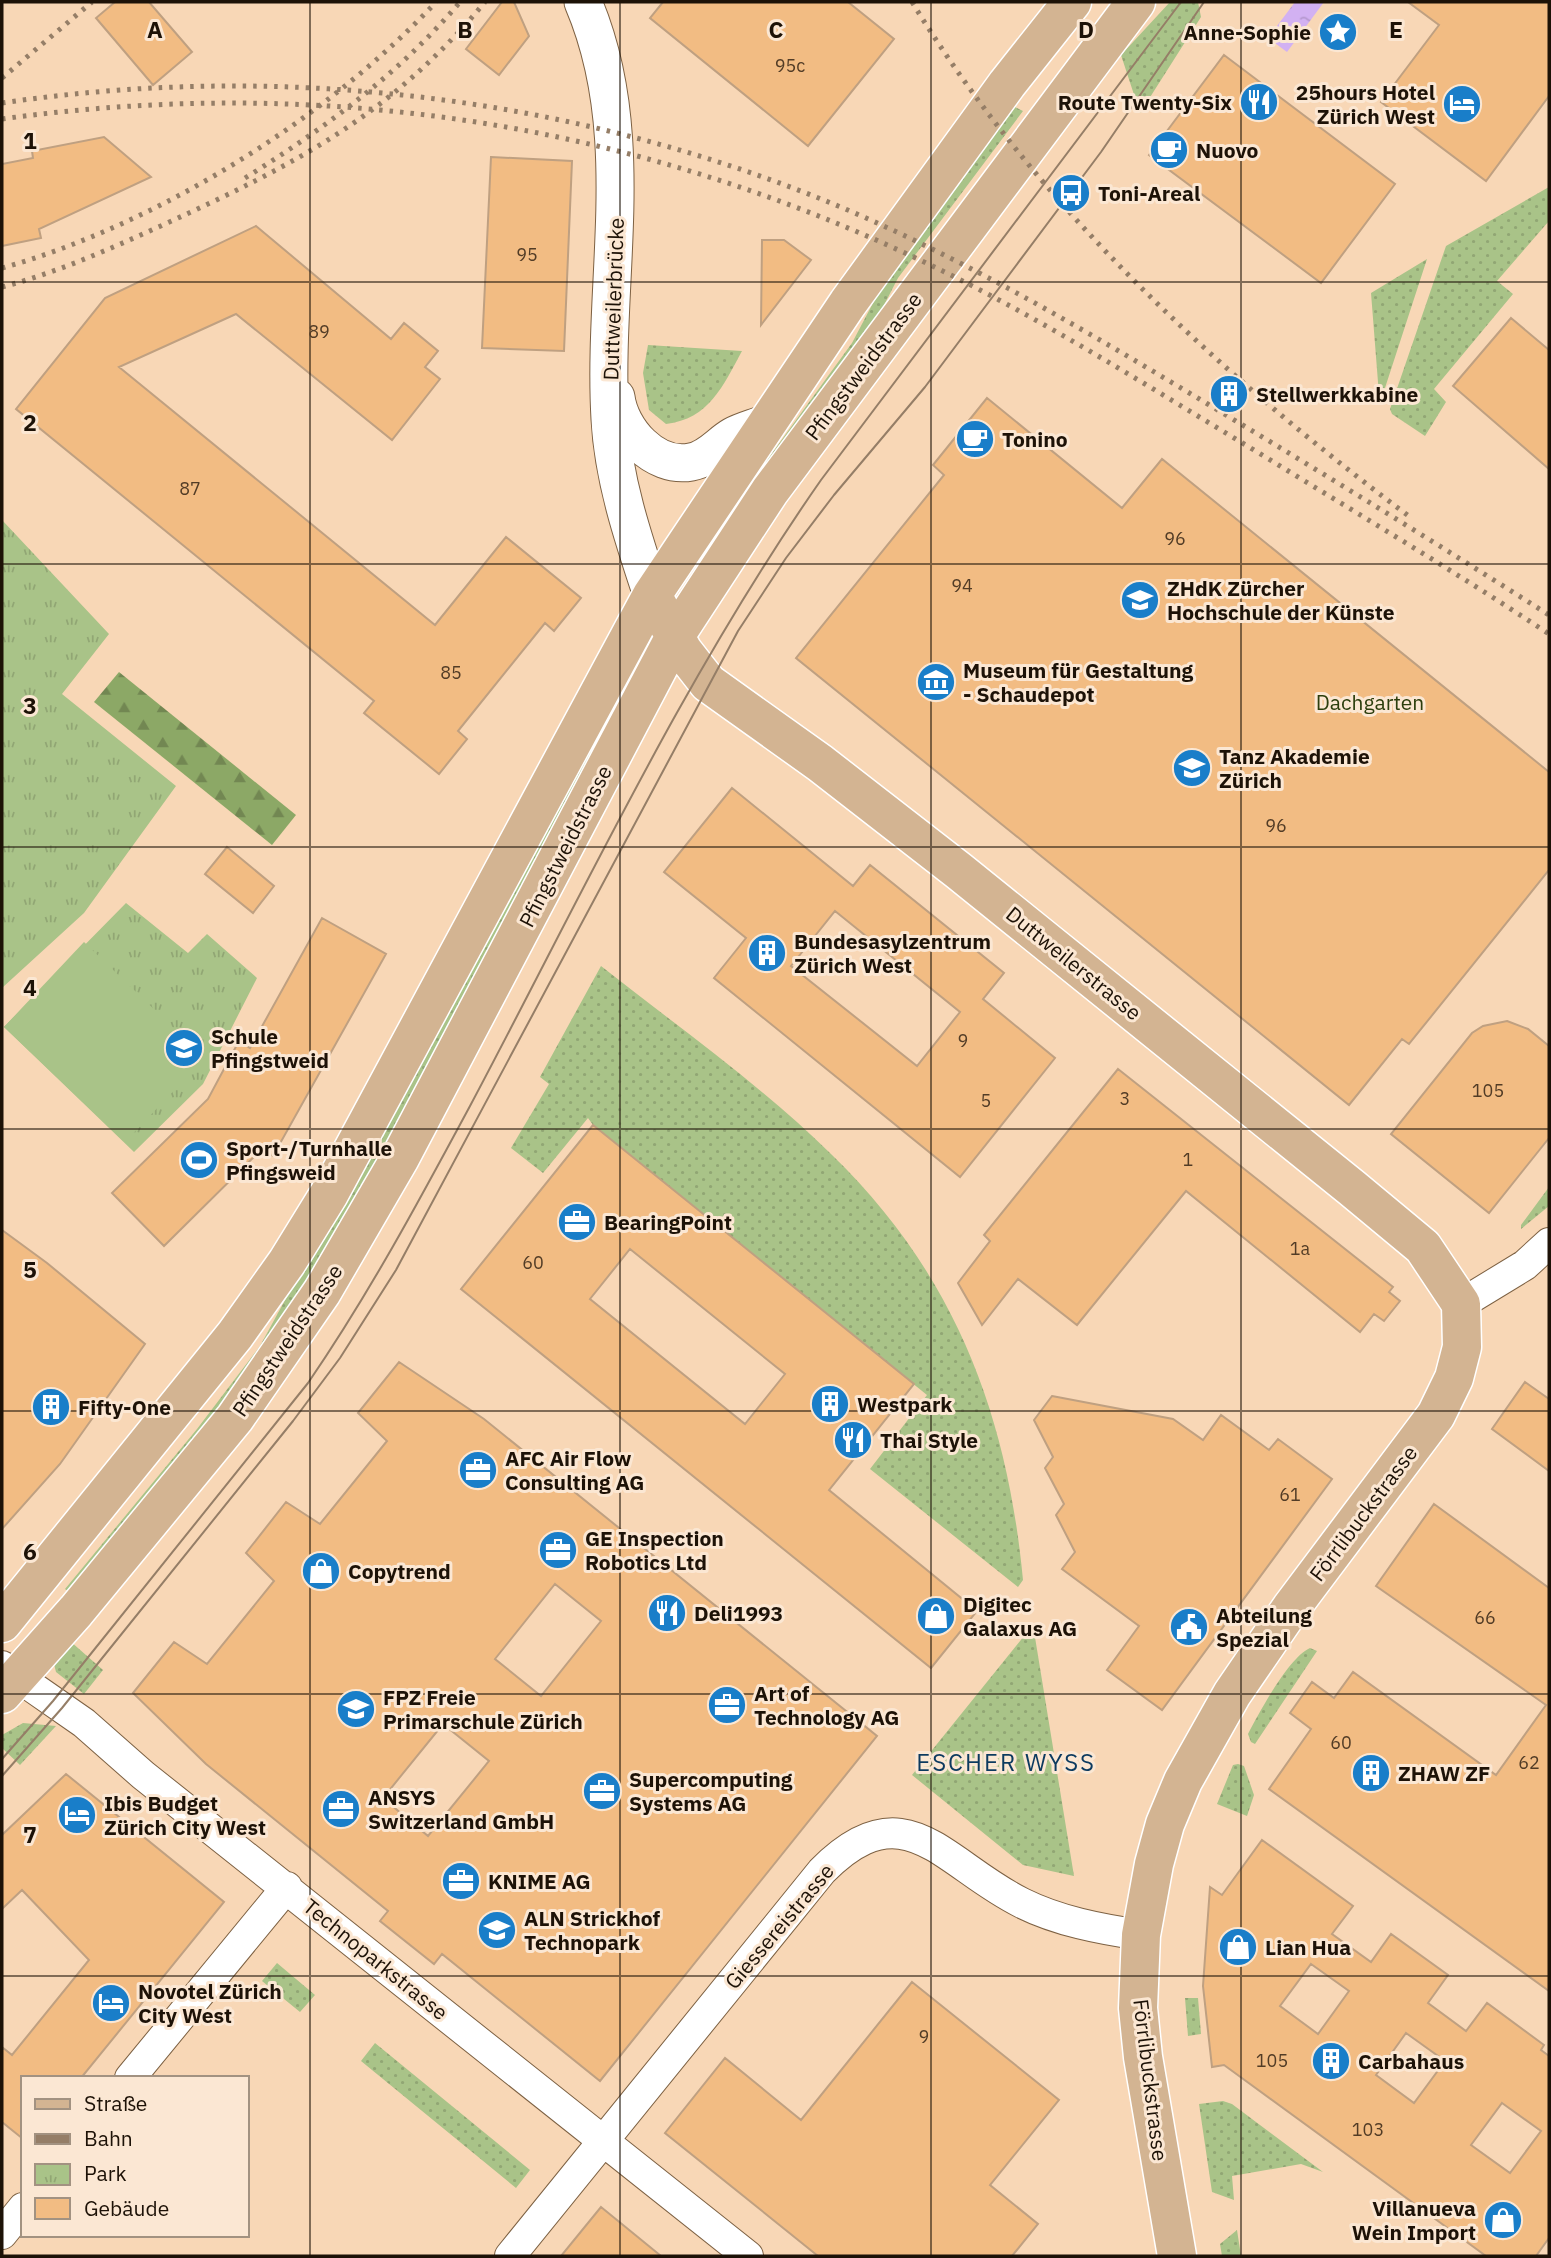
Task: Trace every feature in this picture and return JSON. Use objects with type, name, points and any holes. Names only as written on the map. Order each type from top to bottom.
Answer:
[{"type":"main road","name":"Pfingstweidstrasse","points":[[2,1623],[235,1335],[287,1262],[329,1194],[652,594],[764,424],[1007,84],[1072,2]]},
{"type":"main road","name":"Pfingstweidstrasse","points":[[7,1679],[76,1611],[236,1418],[322,1292],[419,1123],[675,636],[770,491],[1136,2]]},
{"type":"main road","name":"Duttweilerstrasse","points":[[652,594],[699,673],[720,692],[820,763],[959,871],[1423,1247],[1461,1304]]},
{"type":"main road","name":"Förrlibuckstrasse","points":[[1177,2256],[1143,2057],[1138,2008],[1141,1935],[1154,1864],[1165,1824],[1183,1781],[1231,1694],[1436,1415],[1454,1378],[1462,1348],[1464,1322],[1461,1304]]},
{"type":"street","name":"Duttweilerbrücke","points":[[583,2],[605,67],[615,164],[617,225],[609,351],[610,420],[614,458],[634,540],[652,594]]},
{"type":"street","points":[[609,351],[617,409],[644,448],[661,457],[680,463],[701,459],[733,436],[764,424]]},
{"type":"street","points":[[1461,1304],[1525,1265],[1549,1242]]},
{"type":"street","name":"Technoparkstrasse","points":[[7,1679],[84,1723],[143,1775],[748,2256]]},
{"type":"street","name":"Giessereistrasse","points":[[510,2256],[822,1871],[848,1846],[872,1834],[895,1832],[915,1837],[1029,1906],[1077,1923],[1141,1935]]},
{"type":"street","points":[[132,2076],[287,1887]]},
{"type":"street","points":[[2,2234],[21,2210]]},
{"type":"green space","points":[[1170,2],[1198,2],[1201,17],[1140,113],[1121,55]]},
{"type":"green space","points":[[1015,107],[1023,111],[898,278],[866,340],[736,515],[730,511],[852,343],[883,284]]},
{"type":"green space","points":[[1549,187],[1549,221],[1497,281],[1513,294],[1434,389],[1446,402],[1425,436],[1392,414],[1390,409],[1446,246]]},
{"type":"green space","points":[[1427,259],[1384,391],[1379,395],[1371,293]]},
{"type":"green space","points":[[648,345],[742,351],[721,388],[704,408],[681,421],[666,424],[649,410],[643,373]]},
{"type":"green space","points":[[2,520],[109,634],[62,694],[176,786],[84,913],[2,988]]},
{"type":"green space","points":[[119,672],[296,815],[272,845],[94,702]]},
{"type":"green space","points":[[586,748],[596,753],[394,1135],[296,1308],[74,1596],[65,1589],[197,1429],[260,1346]]},
{"type":"green space","points":[[126,903],[188,953],[207,934],[257,978],[203,1084],[134,1152],[4,1027]]},
{"type":"green space","points":[[84,942],[205,1058],[125,1142],[4,1027]]},
{"type":"green space","points":[[601,966],[748,1080],[804,1129],[874,1200],[911,1247],[942,1297],[967,1349],[988,1403],[1004,1459],[1015,1518],[1023,1580],[1018,1587],[870,1469],[927,1395],[593,1125],[588,1118],[543,1173],[511,1148],[549,1084],[540,1077]]},
{"type":"green space","points":[[1549,1187],[1549,1206],[1521,1229],[1521,1225]]},
{"type":"green space","points":[[1033,1625],[1074,1876],[1023,1865],[912,1775]]},
{"type":"green space","points":[[70,1641],[103,1670],[84,1694],[56,1672],[53,1660]]},
{"type":"green space","points":[[1310,1648],[1317,1651],[1255,1744],[1251,1742],[1248,1734],[1275,1686],[1293,1662]]},
{"type":"green space","points":[[23,1723],[56,1726],[20,1765],[2,1748],[2,1735]]},
{"type":"green space","points":[[1233,1765],[1244,1766],[1254,1795],[1247,1816],[1217,1804]]},
{"type":"green space","points":[[277,1963],[315,1995],[300,2012],[262,1981]]},
{"type":"green space","points":[[1185,1998],[1198,1998],[1201,2034],[1188,2036]]},
{"type":"green space","points":[[375,2043],[530,2170],[516,2188],[361,2061]]},
{"type":"green space","points":[[1223,2101],[1232,2104],[1323,2172],[1301,2164],[1232,2176],[1234,2200],[1212,2192],[1199,2104]]},
{"type":"green space","points":[[1237,2230],[1241,2256],[1222,2256],[1220,2244]]},
{"type":"water","points":[[1295,2],[1324,2],[1287,52],[1268,38]]},
{"type":"building","points":[[115,2],[149,2],[192,52],[153,85],[96,18]]},
{"type":"building","points":[[502,2],[514,2],[529,36],[499,75],[466,49]]},
{"type":"building","points":[[663,2],[848,2],[894,39],[808,146],[650,18]]},
{"type":"building","points":[[1408,2],[1549,2],[1549,96],[1486,181],[1381,102],[1439,25]]},
{"type":"building","points":[[1224,55],[1395,184],[1321,283],[1149,155]]},
{"type":"building","points":[[104,137],[151,177],[39,229],[41,238],[2,246],[2,164],[33,158],[32,151]]},
{"type":"building","points":[[491,157],[572,161],[564,351],[482,348]]},
{"type":"building","points":[[256,226],[391,339],[404,323],[438,351],[425,367],[440,379],[392,440],[236,314],[119,367],[435,625],[506,537],[581,598],[554,631],[545,623],[458,731],[467,739],[439,774],[364,713],[374,701],[16,409],[105,298]]},
{"type":"building","points":[[762,240],[784,240],[811,260],[761,325]]},
{"type":"building","points":[[1511,318],[1549,350],[1549,469],[1453,386]]},
{"type":"building","points":[[987,398],[1122,508],[1162,459],[1549,772],[1549,870],[1409,1044],[1402,1039],[1349,1105],[796,658],[944,475],[933,465]]},
{"type":"building","points":[[732,788],[853,886],[870,865],[1004,973],[983,999],[1055,1058],[960,1177],[714,978],[746,938],[664,872]],"holes":[[[835,911],[960,1012],[917,1066],[791,966]]]},
{"type":"building","points":[[227,847],[274,886],[253,913],[205,874]]},
{"type":"building","points":[[322,918],[386,954],[273,1156],[261,1150],[164,1246],[112,1193],[208,1099],[239,1041],[250,1048]]},
{"type":"building","points":[[1507,1021],[1528,1029],[1549,1046],[1549,1138],[1489,1213],[1391,1134],[1472,1033],[1483,1026]]},
{"type":"building","points":[[1118,1069],[1393,1287],[1389,1292],[1400,1301],[1384,1321],[1374,1314],[1360,1332],[1186,1191],[1077,1325],[1018,1279],[982,1325],[958,1283],[990,1241],[984,1235]]},
{"type":"building","name":"Westpark","points":[[593,1125],[914,1384],[829,1490],[977,1611],[931,1668],[461,1289]],"holes":[[[630,1249],[785,1374],[745,1424],[590,1299]]]},
{"type":"building","name":"Fifty-One","points":[[2,1230],[47,1263],[145,1344],[60,1464],[2,1529]]},
{"type":"building","points":[[399,1362],[484,1419],[877,1736],[600,2081],[442,1954],[434,1964],[380,1921],[388,1911],[206,1764],[133,1693],[174,1642],[207,1664],[274,1581],[246,1553],[286,1502],[320,1524],[387,1441],[358,1413]],"holes":[[[555,1584],[601,1621],[541,1696],[495,1659]],[[443,1724],[489,1761],[428,1836],[383,1798]]]},
{"type":"building","points":[[1525,1382],[1549,1399],[1549,1471],[1492,1429]]},
{"type":"building","points":[[1052,1396],[1173,1419],[1203,1440],[1221,1415],[1269,1450],[1278,1439],[1332,1479],[1162,1710],[1107,1670],[1139,1626],[1062,1569],[1075,1552],[1056,1515],[1064,1504],[1045,1468],[1053,1457],[1034,1420]]},
{"type":"building","points":[[1434,1504],[1549,1588],[1549,1991],[1269,1789],[1311,1729],[1290,1713],[1312,1682],[1334,1698],[1353,1672],[1496,1775],[1546,1705],[1376,1586]]},
{"type":"building","points":[[66,1774],[224,1902],[83,2076],[21,2076],[21,2137],[2,2122],[2,2047],[12,2055],[89,1960],[22,1890],[2,1909],[2,1835]]},
{"type":"building","name":"Carbahaus","points":[[1262,1840],[1353,1906],[1332,1934],[1371,1962],[1391,1934],[1448,1975],[1428,2003],[1466,2031],[1487,2003],[1544,2045],[1541,2050],[1549,2056],[1549,2238],[1536,2256],[1486,2256],[1224,2065],[1212,2067],[1203,1986],[1210,1887],[1222,1895]],"holes":[[[1311,1964],[1349,1991],[1318,2034],[1280,2006]],[[1406,2033],[1445,2061],[1414,2103],[1376,2075]],[[1502,2103],[1541,2131],[1510,2173],[1471,2145]]]},
{"type":"building","points":[[912,1982],[1059,2100],[990,2185],[1038,2224],[1012,2256],[818,2256],[665,2133],[725,2058],[801,2120]]},
{"type":"building","points":[[601,2207],[661,2256],[561,2256]]},
{"type":"tram line","points":[[2,1759],[53,1701],[308,1383],[352,1316],[412,1212],[636,787],[724,631],[771,555],[821,480],[1181,2]]},
{"type":"tram line","points":[[2,1776],[62,1708],[293,1421],[340,1358],[396,1270],[738,631],[786,558],[834,495],[925,387],[1101,152],[1204,2]]},
{"type":"railway","points":[[2,78],[92,2]]},
{"type":"railway","points":[[2,268],[60,249],[119,225],[236,163],[344,87],[436,2]]},
{"type":"railway","points":[[245,178],[304,140],[360,98],[412,53],[460,2]]},
{"type":"railway","points":[[2,287],[65,267],[125,242],[213,202],[299,157],[339,133],[414,76],[450,42],[485,2]]},
{"type":"railway","points":[[912,2],[962,77],[1016,149],[1074,218],[1136,283],[1269,405],[1410,517]]},
{"type":"railway","points":[[2,103],[109,91],[216,86],[323,88],[429,98],[535,115],[640,139],[742,170],[843,208],[890,229],[1028,299],[1249,429],[1549,615]]},
{"type":"railway","points":[[2,119],[121,107],[239,103],[356,108],[471,121],[585,143],[698,174],[810,213],[920,260],[1004,303],[1087,349],[1249,447],[1549,634]]},
{"type":"place","name":"Anne-Sophie","points":[[1338,32]]},
{"type":"place","name":"Route Twenty-Six","points":[[1259,102]]},
{"type":"place","name":"25hours Hotel Zürich West","points":[[1462,104]]},
{"type":"place","name":"Nuovo","points":[[1169,150]]},
{"type":"place","name":"Toni-Areal","points":[[1071,193]]},
{"type":"place","name":"Stellwerkkabine","points":[[1229,394]]},
{"type":"place","name":"Tonino","points":[[975,439]]},
{"type":"place","name":"ZHdK Zürcher Hochschule der Künste","points":[[1140,600]]},
{"type":"place","name":"Museum für Gestaltung - Schaudepot","points":[[936,682]]},
{"type":"place","name":"Tanz Akademie Zürich","points":[[1192,768]]},
{"type":"place","name":"Bundesasylzentrum Zürich West","points":[[767,953]]},
{"type":"place","name":"Schule Pfingstweid","points":[[184,1048]]},
{"type":"place","name":"Sport-/Turnhalle Pfingsweid","points":[[199,1160]]},
{"type":"place","name":"BearingPoint","points":[[577,1222]]},
{"type":"place","name":"Westpark","points":[[830,1404]]},
{"type":"place","name":"Fifty-One","points":[[51,1407]]},
{"type":"place","name":"Thai Style","points":[[853,1440]]},
{"type":"place","name":"AFC Air Flow Consulting AG","points":[[478,1470]]},
{"type":"place","name":"GE Inspection Robotics Ltd","points":[[558,1550]]},
{"type":"place","name":"Copytrend","points":[[321,1571]]},
{"type":"place","name":"Deli1993","points":[[667,1613]]},
{"type":"place","name":"Digitec Galaxus AG","points":[[936,1616]]},
{"type":"place","name":"Abteilung Spezial","points":[[1189,1627]]},
{"type":"place","name":"Art of Technology AG","points":[[727,1705]]},
{"type":"place","name":"FPZ Freie Primarschule Zürich","points":[[356,1709]]},
{"type":"place","name":"ZHAW ZF","points":[[1371,1773]]},
{"type":"place","name":"Supercomputing Systems AG","points":[[602,1791]]},
{"type":"place","name":"ANSYS Switzerland GmbH","points":[[341,1809]]},
{"type":"place","name":"Ibis Budget Zürich City West","points":[[77,1815]]},
{"type":"place","name":"KNIME AG","points":[[461,1881]]},
{"type":"place","name":"ALN Strickhof Technopark","points":[[497,1930]]},
{"type":"place","name":"Lian Hua","points":[[1238,1947]]},
{"type":"place","name":"Novotel Zürich City West","points":[[111,2003]]},
{"type":"place","name":"Carbahaus","points":[[1331,2061]]},
{"type":"place","name":"Villanueva Wein Import","points":[[1503,2220]]},
{"type":"district","name":"ESCHER WYSS","points":[[1006,1762]]},
{"type":"park label","name":"Dachgarten","points":[[1370,702]]}]
